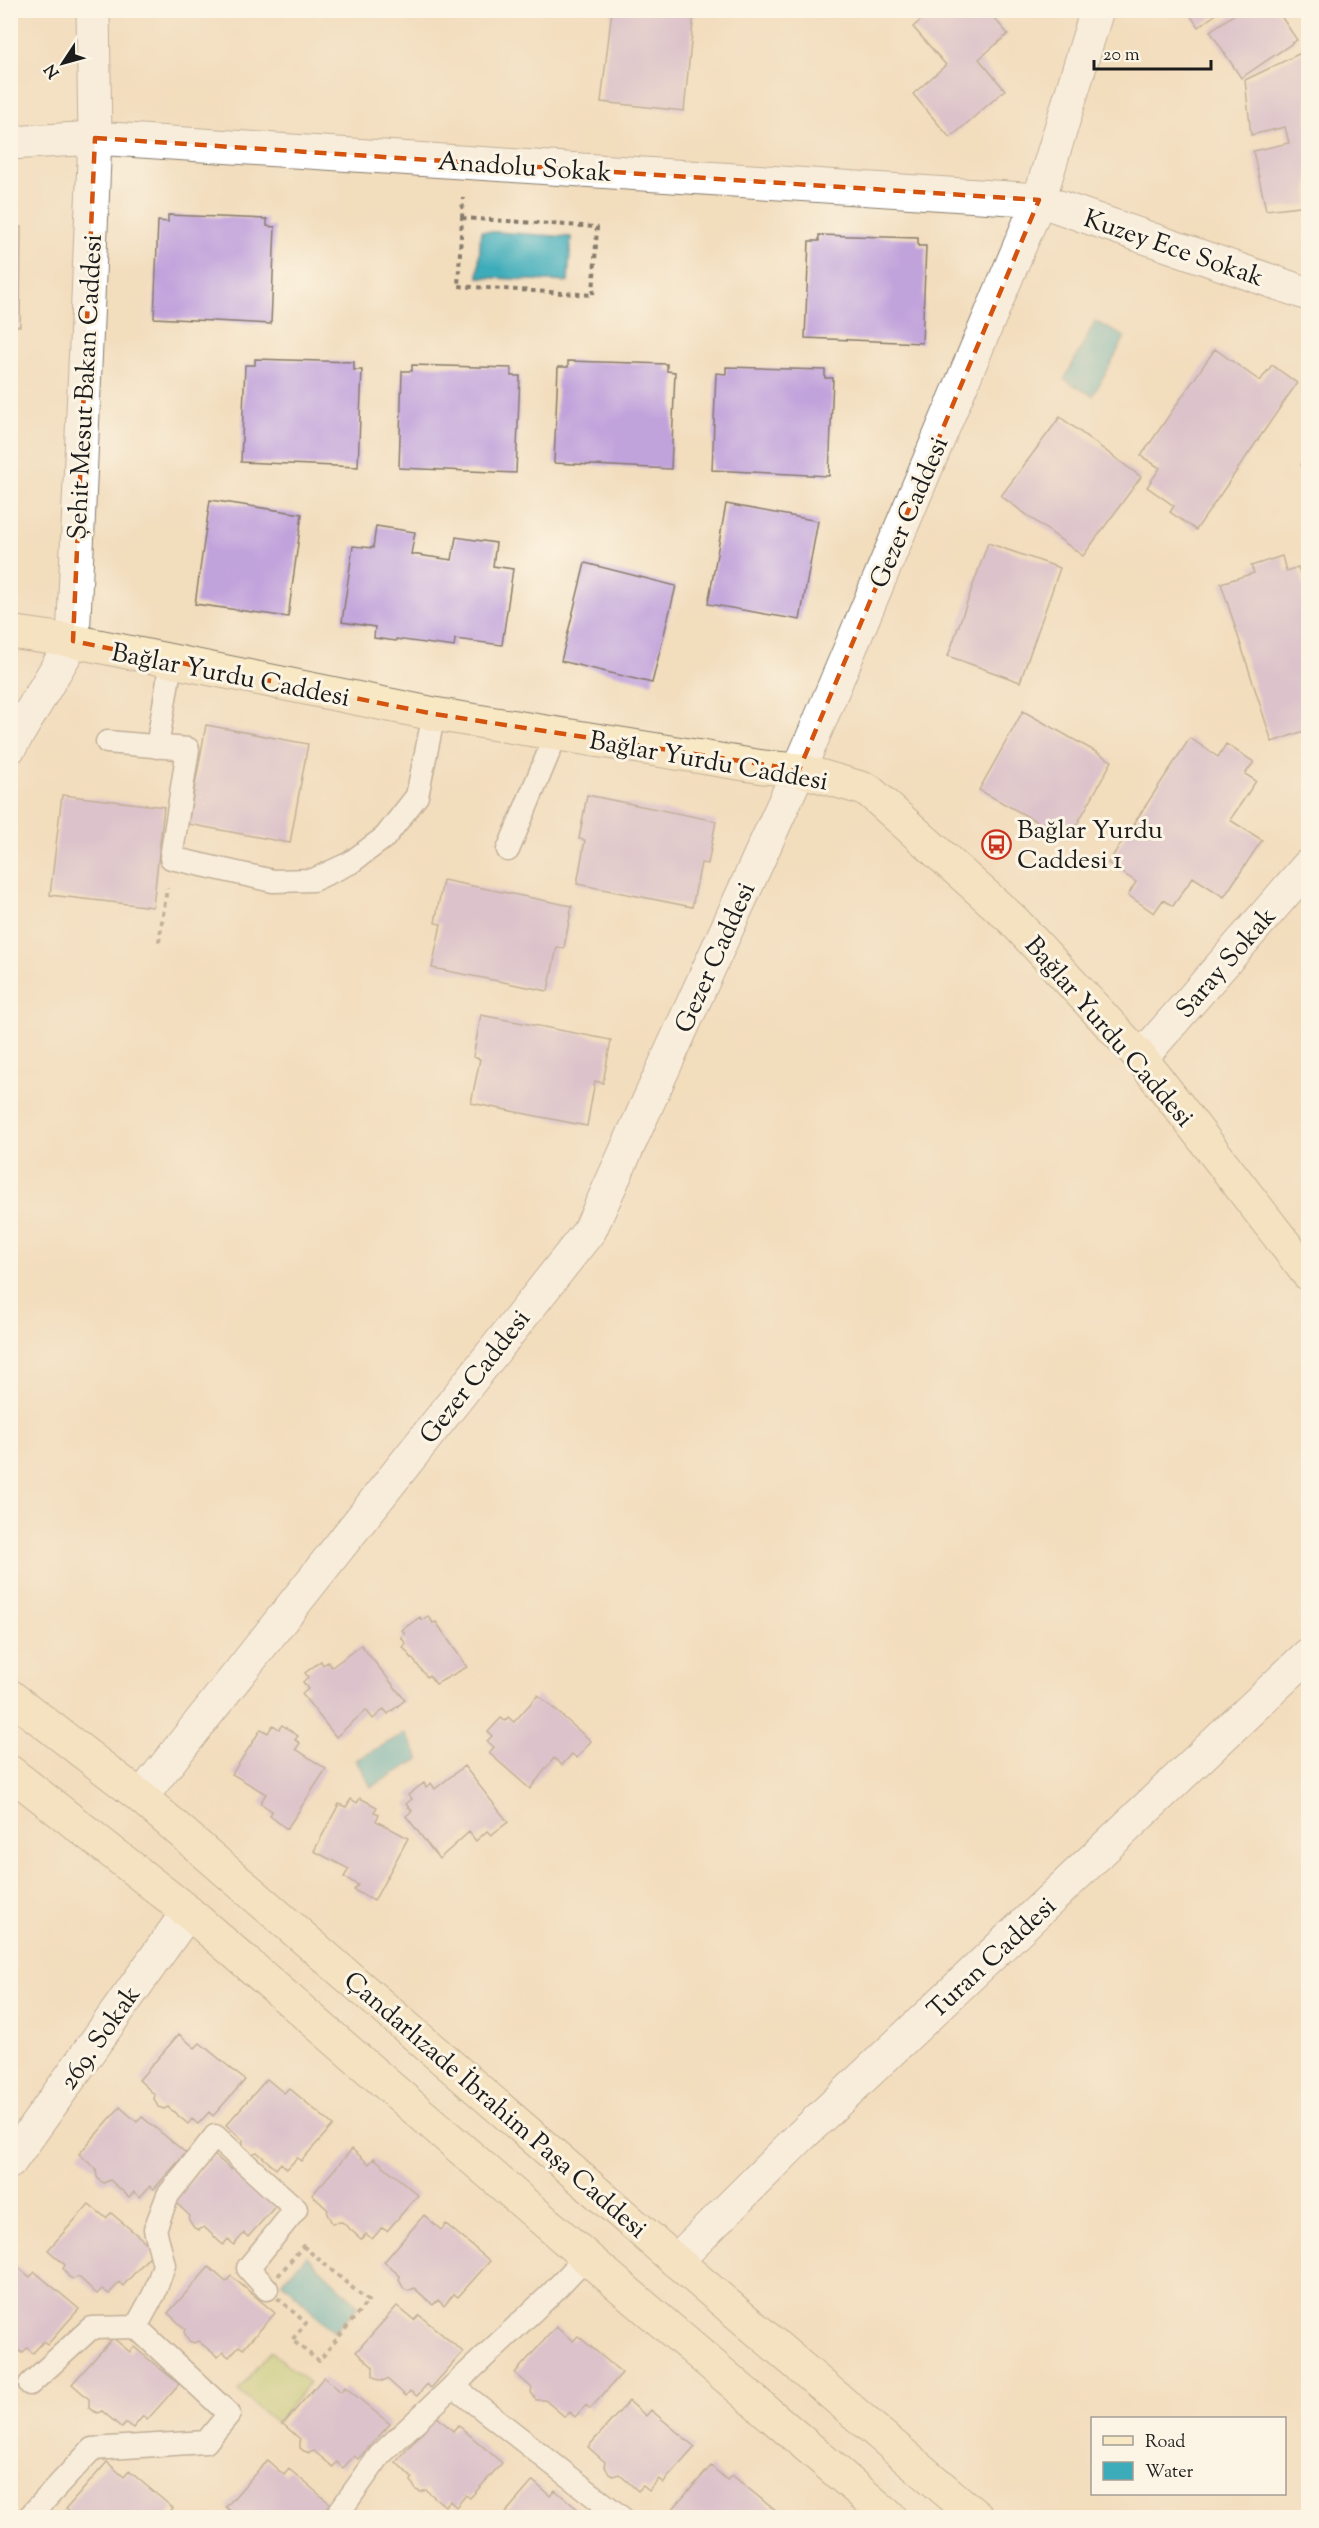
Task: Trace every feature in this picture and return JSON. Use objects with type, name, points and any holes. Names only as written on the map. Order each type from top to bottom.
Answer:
[{"type":"main road","name":"Bağlar Yurdu Caddesi","points":[[10,632],[73,641],[171,663],[434,714],[764,767],[799,770],[868,790],[1013,920],[1141,1058],[1308,1274]]},
{"type":"main road","name":"Çandarlızade İbrahim Paşa Caddesi","points":[[10,1696],[141,1797],[676,2261],[978,2517]]},
{"type":"main road","points":[[10,1772],[188,1912],[877,2512]]},
{"type":"street","name":"Şehit Mesut Bakan Caddesi","points":[[10,747],[73,641],[95,138],[93,10]]},
{"type":"street","name":"Gezer Caddesi","points":[[141,1797],[590,1230],[799,770],[1039,200],[1097,10]]},
{"type":"street","name":"Anadolu Sokak","points":[[10,143],[95,138],[1039,200]]},
{"type":"street","name":"Kuzey Ece Sokak","points":[[1039,200],[1308,294]]},
{"type":"street","name":"Saray Sokak","points":[[1141,1058],[1308,866]]},
{"type":"street","name":"Turan Caddesi","points":[[676,2261],[809,2129],[1308,1655]]},
{"type":"street","name":"269. Sokak","points":[[10,2162],[188,1912]]},
{"type":"lane","points":[[157,747],[171,663]]},
{"type":"lane","points":[[107,742],[188,749],[171,858],[273,881],[313,880],[350,863],[385,837],[417,796],[434,714]]},
{"type":"lane","points":[[508,850],[556,735]]},
{"type":"lane","points":[[136,2327],[154,2294],[164,2265],[155,2229],[168,2195],[215,2136],[296,2209],[248,2268],[267,2289]]},
{"type":"lane","points":[[335,2517],[380,2456],[586,2258]]},
{"type":"lane","points":[[28,2517],[92,2449],[207,2442],[229,2414],[136,2327],[91,2328],[30,2384]]},
{"type":"lane","points":[[453,2386],[622,2517]]},
{"type":"path","points":[[462,218],[597,227],[593,295],[458,286],[462,218]]},
{"type":"path","points":[[159,942],[171,858]]},
{"type":"path","points":[[303,2246],[368,2301],[319,2361],[292,2340],[306,2323],[267,2289],[303,2246]]},
{"type":"highlighted area","points":[[95,138],[1039,200],[799,770],[434,714],[73,641]]},
{"type":"green space","points":[[271,2351],[309,2383],[276,2423],[238,2391]]},
{"type":"water","points":[[481,231],[571,237],[568,282],[478,277]]},
{"type":"water","points":[[1095,321],[1125,337],[1093,396],[1064,380]]},
{"type":"water","points":[[405,1733],[420,1759],[371,1787],[356,1760]]},
{"type":"water","points":[[307,2256],[359,2306],[334,2332],[282,2282]]},
{"type":"building","points":[[612,10],[674,10],[694,13],[684,111],[601,102]]},
{"type":"building","points":[[932,10],[987,10],[1008,34],[979,59],[1005,90],[950,138],[913,94],[946,65],[913,27]]},
{"type":"building","points":[[1187,10],[1222,10],[1198,27]]},
{"type":"building","points":[[1241,10],[1277,10],[1297,40],[1241,78],[1210,31]]},
{"type":"building","points":[[1307,50],[1308,205],[1266,210],[1253,151],[1289,143],[1285,127],[1251,135],[1245,80]]},
{"type":"building","points":[[168,215],[267,219],[267,226],[275,227],[271,324],[154,318],[158,221],[168,222]]},
{"type":"building","points":[[10,226],[21,227],[20,326],[10,326]]},
{"type":"building","points":[[819,235],[918,238],[918,246],[926,246],[922,343],[805,338],[809,241],[819,241]]},
{"type":"building","points":[[1215,349],[1260,381],[1272,365],[1297,383],[1196,530],[1170,512],[1174,506],[1147,487],[1160,468],[1141,456]]},
{"type":"building","points":[[255,359],[354,362],[354,370],[362,370],[358,467],[241,462],[245,365],[255,365]]},
{"type":"building","points":[[568,361],[667,364],[667,371],[675,372],[671,469],[554,463],[558,367],[568,367]]},
{"type":"building","points":[[412,365],[511,368],[511,376],[520,376],[516,473],[399,468],[402,371],[412,371]]},
{"type":"building","points":[[726,367],[825,370],[825,378],[833,378],[829,476],[712,470],[716,373],[726,374]]},
{"type":"building","points":[[1060,417],[1141,477],[1083,556],[1001,496]]},
{"type":"building","points":[[1308,455],[1308,470],[1301,465]]},
{"type":"building","points":[[210,500],[302,514],[288,617],[195,604]]},
{"type":"building","points":[[726,504],[818,521],[800,620],[708,604]]},
{"type":"building","points":[[376,526],[415,532],[411,554],[452,560],[456,537],[496,543],[493,566],[513,569],[502,645],[455,639],[454,647],[374,638],[375,627],[342,622],[353,546],[373,548]]},
{"type":"building","points":[[988,543],[1060,568],[1020,682],[948,656]]},
{"type":"building","points":[[1282,556],[1286,571],[1298,567],[1308,598],[1308,738],[1304,731],[1272,742],[1221,583],[1254,573],[1251,566]]},
{"type":"building","points":[[585,563],[676,586],[652,683],[561,661]]},
{"type":"building","points":[[1023,711],[1112,761],[1069,839],[979,790]]},
{"type":"building","points":[[206,725],[308,744],[290,843],[188,824]]},
{"type":"building","points":[[1190,738],[1218,757],[1226,744],[1254,762],[1245,774],[1256,781],[1230,820],[1262,840],[1224,897],[1193,877],[1173,906],[1163,900],[1154,913],[1128,895],[1136,882],[1108,863]]},
{"type":"building","points":[[62,795],[164,807],[153,907],[50,895]]},
{"type":"building","points":[[587,795],[716,821],[708,864],[701,863],[692,907],[577,884],[585,840],[579,839]]},
{"type":"building","points":[[443,880],[572,906],[564,948],[557,947],[548,991],[432,968],[441,924],[435,923]]},
{"type":"building","points":[[481,1015],[611,1040],[603,1083],[595,1081],[587,1126],[471,1103],[480,1059],[473,1057]]},
{"type":"building","points":[[428,1616],[433,1623],[436,1622],[467,1667],[436,1684],[429,1675],[427,1677],[403,1647],[406,1644],[401,1637],[405,1634],[402,1630],[420,1617],[422,1620]]},
{"type":"building","points":[[361,1645],[405,1700],[388,1714],[384,1709],[373,1719],[366,1710],[336,1737],[302,1694],[308,1689],[303,1682],[308,1677],[305,1673],[321,1661],[323,1665],[328,1662],[332,1667]]},
{"type":"building","points":[[538,1695],[591,1741],[577,1758],[572,1754],[562,1765],[554,1758],[530,1789],[489,1753],[494,1747],[487,1741],[492,1736],[488,1732],[501,1718],[505,1721],[508,1717],[514,1722]]},
{"type":"building","points":[[273,1725],[279,1729],[282,1725],[298,1736],[295,1740],[300,1743],[296,1749],[326,1769],[287,1829],[270,1816],[272,1811],[260,1803],[266,1794],[232,1774],[261,1729],[268,1733]]},
{"type":"building","points":[[464,1766],[508,1822],[491,1835],[487,1831],[476,1841],[469,1832],[439,1859],[406,1816],[412,1811],[406,1804],[412,1799],[408,1795],[424,1783],[426,1787],[431,1783],[435,1789]]},
{"type":"building","points":[[360,1798],[377,1807],[374,1812],[379,1814],[376,1821],[408,1838],[374,1901],[354,1890],[358,1885],[344,1877],[349,1869],[314,1851],[339,1804],[346,1807],[351,1799],[357,1803]]},
{"type":"building","points":[[179,2034],[195,2048],[200,2043],[245,2080],[213,2116],[209,2112],[198,2124],[192,2119],[188,2124],[168,2107],[164,2109],[158,2107],[154,2099],[155,2095],[139,2080]]},
{"type":"building","points":[[267,2079],[284,2093],[289,2088],[333,2125],[301,2161],[297,2158],[287,2169],[281,2163],[276,2169],[257,2152],[252,2154],[243,2149],[243,2140],[226,2125]]},
{"type":"building","points":[[120,2107],[137,2122],[142,2117],[186,2153],[154,2189],[150,2186],[140,2197],[134,2192],[129,2197],[110,2180],[104,2183],[100,2181],[96,2169],[79,2154]]},
{"type":"building","points":[[352,2149],[369,2164],[374,2158],[418,2195],[387,2231],[382,2228],[372,2239],[366,2234],[361,2239],[342,2222],[332,2223],[327,2214],[328,2210],[312,2195]]},
{"type":"building","points":[[214,2155],[231,2169],[236,2164],[280,2201],[248,2237],[244,2233],[234,2245],[228,2239],[223,2245],[204,2227],[199,2230],[194,2228],[189,2220],[190,2216],[174,2201]]},
{"type":"building","points":[[89,2204],[106,2218],[111,2213],[155,2250],[123,2286],[119,2282],[109,2294],[102,2289],[97,2294],[79,2277],[73,2279],[69,2277],[63,2269],[65,2265],[48,2250]]},
{"type":"building","points":[[424,2215],[441,2230],[446,2224],[490,2261],[458,2297],[454,2294],[444,2306],[438,2300],[433,2305],[414,2288],[409,2291],[404,2289],[399,2280],[400,2276],[384,2262]]},
{"type":"building","points":[[13,2263],[30,2277],[35,2272],[79,2309],[47,2345],[43,2342],[33,2353],[27,2348],[22,2353],[10,2343],[10,2266]]},
{"type":"building","points":[[209,2267],[226,2282],[231,2276],[275,2313],[243,2349],[239,2346],[229,2357],[223,2352],[218,2357],[198,2341],[194,2343],[189,2341],[184,2332],[185,2329],[168,2313]]},
{"type":"building","points":[[397,2306],[414,2320],[419,2315],[463,2352],[431,2388],[427,2384],[417,2396],[410,2391],[406,2396],[387,2379],[382,2381],[377,2379],[373,2376],[373,2367],[356,2352]]},
{"type":"building","points":[[556,2327],[573,2341],[578,2336],[622,2373],[590,2409],[586,2405],[575,2417],[570,2412],[565,2417],[545,2400],[536,2400],[531,2392],[532,2388],[515,2373]]},
{"type":"building","points":[[113,2338],[130,2352],[134,2347],[179,2384],[147,2420],[143,2416],[133,2428],[126,2423],[122,2428],[102,2411],[98,2413],[93,2411],[89,2408],[89,2399],[72,2384]]},
{"type":"building","points":[[324,2377],[341,2392],[345,2387],[390,2424],[358,2459],[354,2456],[343,2468],[337,2462],[333,2467],[314,2451],[309,2453],[304,2451],[300,2448],[300,2439],[283,2424]]},
{"type":"building","points":[[629,2401],[646,2416],[651,2410],[695,2447],[663,2483],[659,2479],[649,2491],[643,2486],[638,2491],[619,2474],[613,2476],[609,2474],[604,2465],[605,2462],[588,2447]]},
{"type":"building","points":[[436,2416],[453,2431],[458,2425],[502,2463],[470,2498],[466,2495],[456,2507],[450,2501],[445,2506],[426,2490],[421,2492],[416,2490],[411,2481],[412,2478],[396,2462]]},
{"type":"building","points":[[267,2460],[284,2475],[289,2469],[333,2506],[323,2518],[238,2518],[226,2507]]},
{"type":"building","points":[[107,2462],[124,2477],[129,2471],[173,2508],[165,2518],[77,2518],[66,2509]]},
{"type":"building","points":[[711,2466],[727,2480],[732,2475],[777,2512],[772,2518],[676,2518],[670,2512]]},
{"type":"building","points":[[533,2481],[550,2496],[555,2490],[588,2518],[501,2518]]},
{"type":"place","name":"Bağlar Yurdu Caddesi 1","points":[[996,844]]}]
